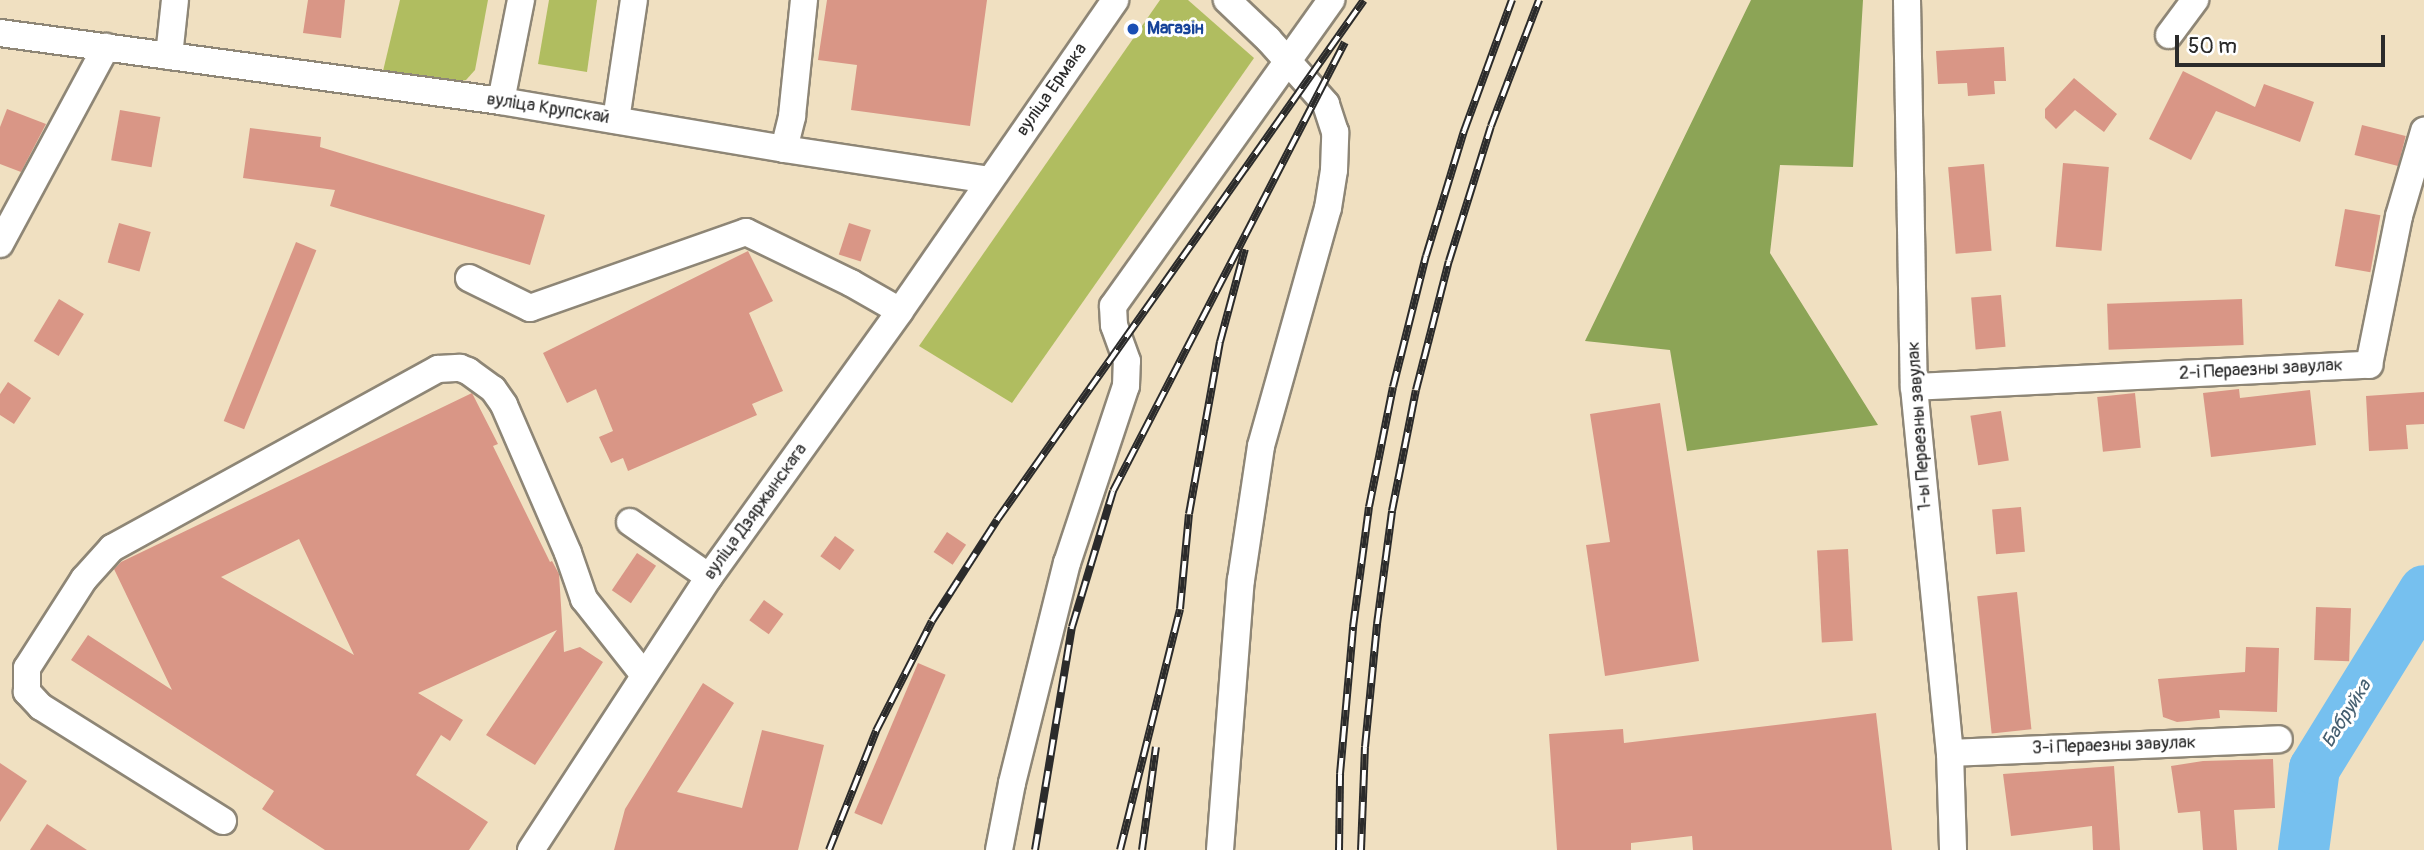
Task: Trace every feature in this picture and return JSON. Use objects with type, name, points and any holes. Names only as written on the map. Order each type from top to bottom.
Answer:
[{"type":"street","points":[[169,55],[175,0]]},
{"type":"street","points":[[501,101],[521,0]]},
{"type":"street","points":[[616,120],[634,0]]},
{"type":"street","points":[[783,149],[792,116],[804,0]]},
{"type":"street","name":"вуліца Ермака","points":[[989,180],[1115,0]]},
{"type":"street","points":[[1220,850],[1241,580],[1261,446],[1328,208],[1334,170],[1335,132],[1326,104],[1288,61],[1227,0]]},
{"type":"street","points":[[999,850],[1012,783],[1067,563],[1126,386],[1127,361],[1114,326],[1113,306],[1331,0]]},
{"type":"street","name":"1-ы Пераезны завулак","points":[[1907,0],[1914,387],[1950,753],[1953,850]]},
{"type":"street","points":[[2169,35],[2195,0]]},
{"type":"street","name":"вуліца Крупскай","points":[[0,33],[501,101],[783,149],[989,180]]},
{"type":"street","points":[[0,244],[106,47]]},
{"type":"street","name":"2-і Пераезны завулак","points":[[1914,387],[2369,365],[2399,216],[2424,131]]},
{"type":"street","name":"вуліца Дзяржынскага","points":[[531,850],[709,576],[900,311],[989,180]]},
{"type":"street","points":[[469,278],[530,308],[746,232],[851,283],[900,311]]},
{"type":"street","points":[[223,821],[41,707],[27,692],[27,668],[84,579],[112,548],[438,369],[460,368],[468,371],[493,389],[504,405],[568,553],[584,599],[644,675]]},
{"type":"street","points":[[629,522],[709,576]]},
{"type":"street","name":"3-і Пераезны завулак","points":[[1950,753],[2279,739]]},
{"type":"green space","points":[[400,0],[488,0],[475,70],[466,80],[450,83],[383,71]]},
{"type":"green space","points":[[549,0],[597,0],[587,72],[538,64]]},
{"type":"green space","points":[[1160,0],[1188,0],[1254,58],[1012,403],[919,346]]},
{"type":"green space","points":[[1751,0],[1863,0],[1853,167],[1780,165],[1770,253],[1878,425],[1687,451],[1670,350],[1585,341]]},
{"type":"building","points":[[308,0],[345,0],[341,38],[303,33]]},
{"type":"building","points":[[827,0],[987,0],[970,126],[851,110],[857,65],[818,60]]},
{"type":"building","points":[[2004,47],[2006,81],[1994,81],[1995,94],[1968,96],[1967,83],[1938,84],[1936,51]]},
{"type":"building","points":[[2183,71],[2255,107],[2264,84],[2314,102],[2300,142],[2216,111],[2191,160],[2149,139]]},
{"type":"building","points":[[2074,78],[2117,114],[2104,132],[2075,110],[2056,129],[2045,118],[2045,109]]},
{"type":"building","points":[[7,109],[46,124],[21,172],[0,164],[0,127]]},
{"type":"building","points":[[120,110],[160,117],[152,167],[111,160]]},
{"type":"building","points":[[2362,125],[2406,136],[2398,166],[2355,155]]},
{"type":"building","points":[[250,128],[321,137],[320,147],[545,215],[530,265],[330,206],[335,190],[243,178]]},
{"type":"building","points":[[2063,163],[2109,167],[2102,251],[2056,247]]},
{"type":"building","points":[[1984,164],[1992,251],[1956,254],[1948,167]]},
{"type":"building","points":[[2345,209],[2380,215],[2370,272],[2335,266]]},
{"type":"building","points":[[119,223],[151,232],[139,272],[108,262]]},
{"type":"building","points":[[849,223],[871,230],[861,261],[839,254]]},
{"type":"building","points":[[296,242],[316,250],[244,429],[224,421]]},
{"type":"building","points":[[748,251],[773,301],[749,313],[783,391],[752,404],[757,415],[628,471],[623,458],[611,463],[599,437],[613,431],[596,389],[567,403],[543,353]]},
{"type":"building","points":[[2001,295],[2006,347],[1976,349],[1971,298]]},
{"type":"building","points":[[59,299],[84,314],[59,356],[34,341]]},
{"type":"building","points":[[2242,299],[2244,345],[2109,350],[2107,304]]},
{"type":"building","points":[[8,382],[31,398],[14,424],[0,415],[0,394]]},
{"type":"building","points":[[2239,389],[2240,398],[2310,390],[2316,445],[2211,457],[2203,393]]},
{"type":"building","points":[[2424,392],[2424,424],[2406,425],[2408,449],[2369,451],[2366,396]]},
{"type":"building","points":[[472,393],[498,444],[493,446],[550,562],[552,561],[559,574],[564,652],[580,647],[603,662],[535,765],[486,735],[557,630],[418,693],[463,720],[450,741],[441,735],[416,775],[488,822],[469,850],[325,850],[262,809],[274,791],[71,660],[88,635],[172,690],[114,569],[121,562]],"holes":[[[299,539],[354,655],[221,577]]]},
{"type":"building","points":[[2135,393],[2141,448],[2103,452],[2097,397]]},
{"type":"building","points":[[1660,403],[1699,661],[1605,676],[1586,545],[1610,542],[1590,414]]},
{"type":"building","points":[[2001,411],[2009,460],[1978,465],[1970,416]]},
{"type":"building","points":[[2021,507],[2025,552],[1996,554],[1992,510]]},
{"type":"building","points":[[947,532],[966,545],[953,565],[934,552]]},
{"type":"building","points":[[835,536],[854,550],[840,570],[820,556]]},
{"type":"building","points":[[1848,549],[1853,641],[1822,642],[1817,551]]},
{"type":"building","points":[[637,553],[656,566],[631,603],[612,590]]},
{"type":"building","points":[[2017,592],[2031,729],[1992,733],[1977,596]]},
{"type":"building","points":[[764,600],[783,614],[769,634],[749,620]]},
{"type":"building","points":[[2316,607],[2351,608],[2349,661],[2314,660]]},
{"type":"building","points":[[2246,647],[2279,648],[2277,712],[2219,710],[2220,718],[2177,722],[2163,717],[2158,679],[2245,672]]},
{"type":"building","points":[[918,663],[946,675],[882,825],[854,813]]},
{"type":"building","points":[[703,683],[734,703],[677,792],[742,808],[762,730],[824,745],[798,850],[614,850],[625,809]]},
{"type":"building","points":[[1876,713],[1892,850],[1693,850],[1692,836],[1631,843],[1631,850],[1557,850],[1549,734],[1623,729],[1624,743]]},
{"type":"building","points":[[2273,759],[2275,808],[2234,810],[2237,850],[2203,850],[2200,811],[2178,813],[2171,766],[2203,761]]},
{"type":"building","points":[[0,763],[27,781],[0,822]]},
{"type":"building","points":[[2114,766],[2120,850],[2093,850],[2092,826],[2011,836],[2003,774]]},
{"type":"building","points":[[47,824],[87,850],[30,850]]},
{"type":"waterway","name":"Бабруйка","points":[[2303,850],[2314,768],[2424,590]]},
{"type":"railway","points":[[829,850],[876,731],[932,621],[997,520],[1364,0]]},
{"type":"railway","points":[[1339,850],[1340,774],[1353,627],[1369,507],[1393,387],[1426,256],[1464,131],[1512,0]]},
{"type":"railway","points":[[1361,850],[1365,747],[1377,624],[1392,511],[1416,390],[1449,261],[1491,126],[1539,0]]},
{"type":"railway","points":[[1035,850],[1072,627],[1113,491],[1345,42]]},
{"type":"railway","points":[[1120,850],[1180,609],[1189,514],[1220,342],[1245,249]]},
{"type":"railway","points":[[1142,850],[1156,747]]},
{"type":"place","name":"Магазін","points":[[1133,29]]}]
